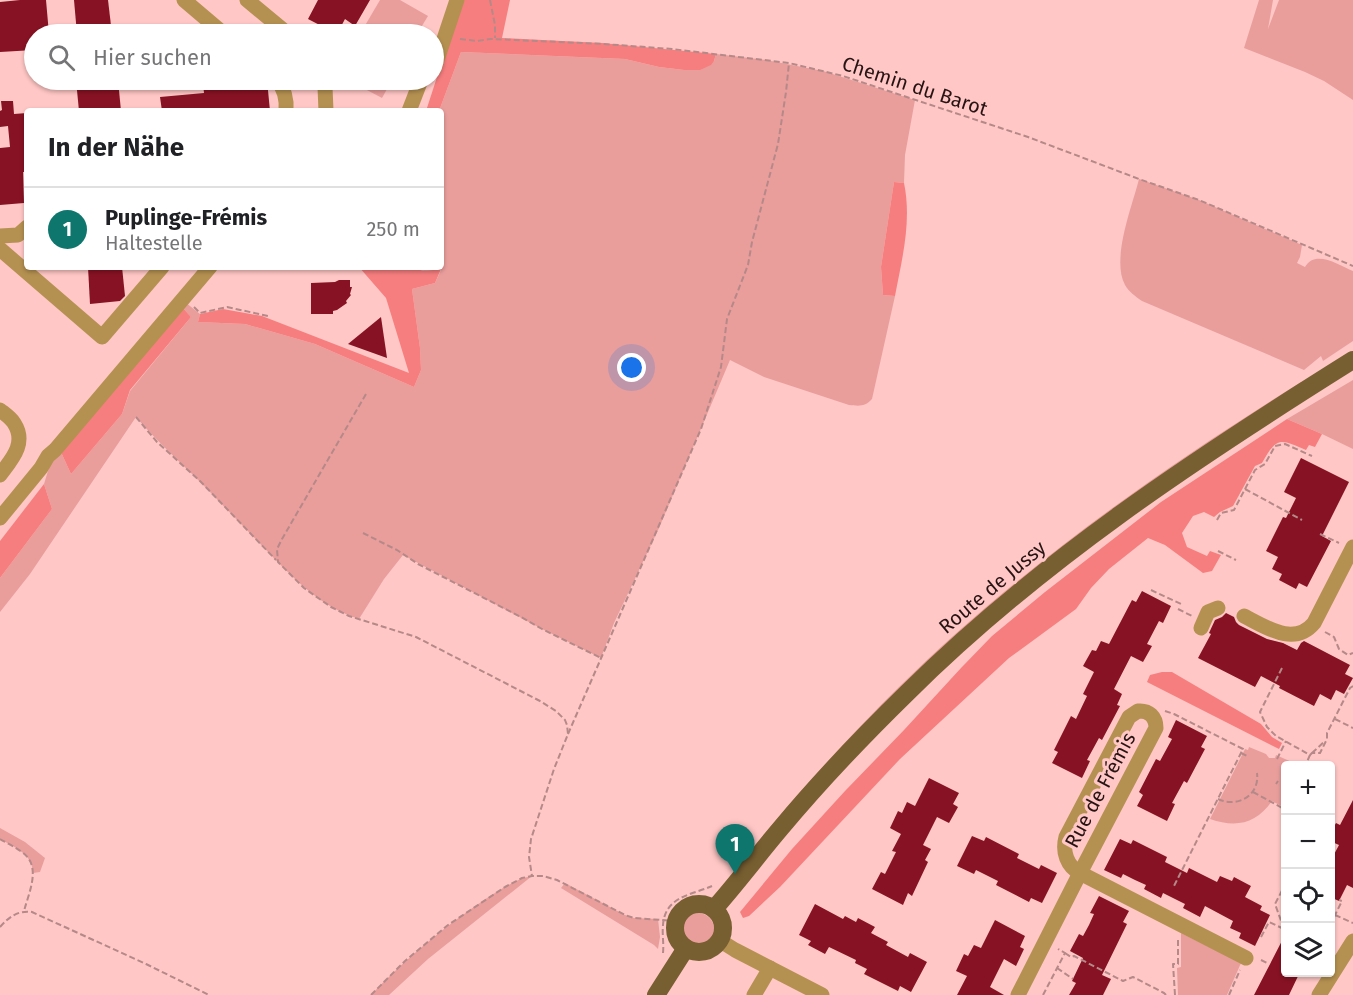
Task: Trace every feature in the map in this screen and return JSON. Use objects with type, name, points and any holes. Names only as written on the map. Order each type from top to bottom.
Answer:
[{"type":"main road","name":"Route de Jussy","points":[[714,909],[780,829],[864,735],[999,608],[1146,495],[1353,360]]},
{"type":"main road","points":[[692,905],[706,905],[714,909],[722,924],[722,935],[713,947],[695,952],[678,941],[675,921],[683,909],[692,905]]},
{"type":"main road","points":[[656,995],[686,948]]},
{"type":"street","points":[[184,0],[212,24]]},
{"type":"street","points":[[247,0],[276,24]]},
{"type":"street","points":[[443,24],[447,0]]},
{"type":"street","points":[[444,30],[458,0]]},
{"type":"street","points":[[283,90],[286,108]]},
{"type":"street","points":[[325,90],[326,108]]},
{"type":"street","points":[[410,108],[417,90]]},
{"type":"street","points":[[420,108],[426,90]]},
{"type":"street","points":[[0,236],[18,235],[24,230]]},
{"type":"street","points":[[0,249],[24,270]]},
{"type":"street","points":[[24,270],[102,337],[159,270]]},
{"type":"street","points":[[0,518],[41,468],[48,456],[207,270]]},
{"type":"street","points":[[0,410],[14,422],[21,439],[15,456],[0,475]]},
{"type":"street","points":[[1244,616],[1282,634],[1295,635],[1307,630],[1314,623],[1353,547]]},
{"type":"street","points":[[1201,628],[1208,612],[1218,609]]},
{"type":"street","name":"Rue de Frémis","points":[[1018,995],[1080,873],[1155,731],[1156,721],[1152,715],[1138,711],[1129,717],[1066,837],[1064,849],[1068,861],[1080,873],[1246,958]]},
{"type":"street","points":[[719,940],[822,995]]},
{"type":"street","points":[[1318,995],[1353,941]]},
{"type":"street","points":[[754,995],[770,968]]},
{"type":"path","points":[[490,0],[495,39]]},
{"type":"path","name":"Chemin du Barot","points":[[444,38],[604,44],[672,49],[789,63],[843,76],[1028,136],[1199,200],[1353,266]]},
{"type":"path","points":[[532,876],[529,857],[531,839],[554,769],[615,623],[701,429],[720,367],[727,320],[748,265],[778,144],[789,63]]},
{"type":"path","points":[[188,302],[200,313],[227,307],[268,316]]},
{"type":"path","points":[[278,562],[277,549],[282,539],[366,394]]},
{"type":"path","points":[[136,417],[157,442],[201,482],[315,597],[339,611],[416,637],[549,706],[565,720],[568,734]]},
{"type":"path","points":[[1217,520],[1221,513],[1234,510],[1255,470],[1264,464],[1275,446],[1285,444],[1312,456]]},
{"type":"path","points":[[1245,489],[1302,520]]},
{"type":"path","points":[[363,533],[397,550],[418,564],[601,658]]},
{"type":"path","points":[[1320,534],[1330,539]]},
{"type":"path","points":[[1218,551],[1236,560]]},
{"type":"path","points":[[1151,590],[1180,604]]},
{"type":"path","points":[[1336,642],[1339,649],[1348,655],[1353,653]]},
{"type":"path","points":[[1282,668],[1260,712],[1267,728],[1276,736],[1311,754],[1320,753],[1327,739],[1327,733],[1353,686]]},
{"type":"path","points":[[1149,713],[1153,707],[1174,714],[1243,749],[1173,886]]},
{"type":"path","points":[[1335,719],[1353,728]]},
{"type":"path","points":[[1307,761],[1311,754],[1327,739]]},
{"type":"path","points":[[1277,759],[1286,741]]},
{"type":"path","points":[[1241,753],[1249,757]]},
{"type":"path","points":[[1218,799],[1226,802],[1239,802],[1248,797],[1253,792],[1257,773]]},
{"type":"path","points":[[1253,792],[1281,807]]},
{"type":"path","points":[[0,839],[22,851],[33,868],[32,882],[24,911]]},
{"type":"path","points":[[371,995],[412,955],[448,925],[522,878],[543,876],[557,880],[634,918],[675,921]]},
{"type":"path","points":[[1281,893],[1275,904],[1281,921]]},
{"type":"path","points":[[1340,900],[1342,901],[1335,915],[1353,923]]},
{"type":"path","points":[[0,927],[12,916],[24,911],[42,916],[209,995]]},
{"type":"path","points":[[1261,937],[1269,922],[1284,929],[1282,923]]},
{"type":"path","points":[[1175,995],[1173,964],[1178,964],[1178,923]]},
{"type":"path","points":[[1045,942],[1123,981],[1133,977],[1166,995]]},
{"type":"path","points":[[1043,995],[1065,953]]},
{"type":"path","points":[[1057,968],[1073,979]]},
{"type":"shaded area","points":[[380,0],[400,0],[428,16],[423,24],[366,24]]},
{"type":"shaded area","points":[[457,0],[510,0],[502,38],[602,43],[716,54],[711,65],[700,70],[684,70],[625,59],[461,52],[440,108],[427,108],[433,90],[444,90],[444,55]]},
{"type":"shaded area","points":[[1259,0],[1273,0],[1268,29],[1279,0],[1353,0],[1353,100],[1324,81],[1244,48]]},
{"type":"shaded area","points":[[461,52],[625,59],[684,70],[714,61],[716,54],[766,60],[823,71],[915,100],[905,155],[904,183],[894,182],[881,267],[883,295],[895,296],[872,399],[862,405],[849,405],[764,377],[730,360],[659,528],[614,623],[601,658],[403,555],[384,579],[359,619],[345,614],[309,592],[288,573],[136,417],[30,574],[0,612],[0,578],[52,509],[44,484],[52,458],[60,450],[71,474],[122,414],[130,391],[191,317],[182,307],[185,302],[200,314],[198,322],[245,324],[315,344],[414,387],[421,370],[412,289],[435,283],[441,270],[444,270],[444,108],[440,108]]},
{"type":"shaded area","points":[[367,90],[386,90],[382,98]]},
{"type":"shaded area","points":[[1139,179],[1199,200],[1302,245],[1297,263],[1305,267],[1315,259],[1321,259],[1353,271],[1353,341],[1323,361],[1321,356],[1304,370],[1142,301],[1130,292],[1121,274],[1121,247]]},
{"type":"shaded area","points":[[894,182],[904,183],[907,211],[907,226],[895,296],[883,295],[881,267]]},
{"type":"shaded area","points":[[362,270],[441,270],[435,283],[412,289],[421,370],[414,387],[315,344],[245,324],[198,322],[200,314],[223,309],[262,316],[409,373],[386,298]]},
{"type":"shaded area","points":[[182,307],[191,317],[130,390],[122,414],[71,474],[60,450]]},
{"type":"shaded area","points":[[1353,380],[1353,449],[1287,419]]},
{"type":"shaded area","points":[[1301,382],[1093,524],[742,861],[799,793],[859,728],[900,686],[993,601],[1042,561],[1143,486]]},
{"type":"shaded area","points":[[1287,419],[1322,434],[1315,447],[1309,445],[1306,450],[1290,443],[1275,444],[1262,463],[1255,466],[1233,506],[1214,517],[1204,512],[1193,516],[1182,533],[1187,547],[1207,556],[1210,551],[1221,555],[1212,571],[1203,573],[1165,545],[1148,538],[1109,569],[1076,609],[1009,658],[900,759],[780,887],[749,916],[743,918],[740,912],[792,849],[992,636],[1161,502]]},
{"type":"shaded area","points":[[44,484],[52,509],[0,578],[0,541]]},
{"type":"shaded area","points":[[1172,672],[1261,724],[1272,737],[1282,743],[1279,749],[1147,682],[1150,675]]},
{"type":"shaded area","points":[[1249,747],[1266,754],[1269,758],[1275,758],[1276,755],[1290,761],[1281,761],[1281,806],[1272,801],[1259,815],[1245,822],[1228,823],[1210,819],[1245,749],[1248,750]]},
{"type":"shaded area","points":[[0,828],[25,842],[45,858],[40,872],[33,873],[26,856],[0,839]]},
{"type":"shaded area","points":[[532,876],[428,959],[389,995],[371,995],[412,955],[456,920],[509,885]]},
{"type":"shaded area","points":[[565,883],[625,915],[634,918],[658,919],[660,937],[658,949],[561,888]]},
{"type":"shaded area","points":[[698,913],[709,918],[714,929],[709,940],[698,945],[687,940],[682,929],[687,918]]},
{"type":"shaded area","points":[[1181,933],[1241,963],[1227,995],[1178,995],[1177,968],[1181,967]]},
{"type":"building","points":[[46,0],[48,24],[24,24],[24,51],[0,52],[0,2]]},
{"type":"building","points":[[74,0],[108,0],[111,24],[76,24]]},
{"type":"building","points":[[318,0],[370,0],[356,24],[345,19],[342,24],[318,24],[308,19]]},
{"type":"building","points":[[77,90],[119,90],[121,108],[79,108]]},
{"type":"building","points":[[204,90],[268,90],[270,108],[162,108],[160,97],[204,93]]},
{"type":"building","points":[[1,101],[13,101],[14,114],[24,113],[24,203],[0,205],[0,148],[10,147],[8,126],[0,127],[0,111],[2,110]]},
{"type":"building","points":[[88,270],[122,270],[125,296],[120,301],[90,304]]},
{"type":"building","points":[[350,280],[351,295],[347,303],[333,311],[333,314],[311,314],[311,283]]},
{"type":"building","points":[[381,317],[387,358],[348,344]]},
{"type":"building","points":[[1301,458],[1349,482],[1322,536],[1331,541],[1307,587],[1299,583],[1296,589],[1279,580],[1282,574],[1272,569],[1278,557],[1266,551],[1283,517],[1286,518],[1296,498],[1284,492]]},
{"type":"building","points":[[1142,591],[1171,606],[1163,623],[1159,621],[1147,644],[1152,646],[1143,662],[1131,656],[1114,689],[1122,694],[1117,705],[1120,706],[1102,740],[1099,738],[1087,760],[1090,761],[1082,778],[1052,763],[1058,752],[1054,750],[1071,716],[1076,719],[1087,696],[1083,694],[1094,672],[1083,666],[1092,650],[1096,651],[1101,641],[1109,644],[1132,600],[1136,602]]},
{"type":"building","points":[[1226,613],[1234,617],[1239,625],[1267,639],[1297,650],[1304,641],[1350,665],[1345,674],[1353,678],[1344,694],[1336,690],[1331,700],[1320,694],[1314,706],[1261,676],[1255,687],[1198,658],[1211,634],[1209,633],[1215,620]]},
{"type":"building","points":[[1176,720],[1207,736],[1201,747],[1205,749],[1187,783],[1184,781],[1172,803],[1175,804],[1167,821],[1137,806],[1143,795],[1139,792],[1156,759],[1160,761],[1172,739],[1168,737]]},
{"type":"building","points":[[929,778],[959,793],[953,804],[958,807],[949,823],[937,817],[923,845],[931,849],[925,860],[928,862],[912,896],[908,893],[903,905],[872,889],[881,872],[885,874],[896,852],[892,851],[901,834],[890,828],[898,811],[902,813],[907,802],[915,806]]},
{"type":"building","points":[[1353,800],[1353,888],[1347,885],[1339,901],[1335,899],[1335,853],[1339,845],[1335,843],[1335,825],[1336,823],[1340,825]]},
{"type":"building","points":[[972,836],[984,841],[986,837],[1019,854],[1017,858],[1039,869],[1041,865],[1057,873],[1042,903],[1031,898],[1029,902],[996,885],[998,881],[976,870],[974,874],[957,866]]},
{"type":"building","points":[[1120,839],[1131,844],[1133,840],[1167,857],[1165,862],[1187,873],[1189,868],[1217,882],[1220,876],[1232,881],[1234,877],[1251,886],[1245,897],[1262,906],[1260,910],[1270,915],[1255,946],[1239,938],[1241,933],[1230,928],[1233,921],[1205,906],[1200,917],[1183,908],[1185,904],[1163,893],[1161,898],[1144,889],[1146,885],[1123,874],[1121,878],[1104,870]]},
{"type":"building","points":[[1099,896],[1129,911],[1123,922],[1127,924],[1102,975],[1111,979],[1103,995],[1069,995],[1076,983],[1072,981],[1083,958],[1070,951],[1079,934],[1083,936],[1089,925],[1094,914],[1090,913]]},
{"type":"building","points":[[815,904],[843,919],[845,916],[856,922],[858,918],[875,927],[871,933],[888,942],[886,945],[908,957],[910,953],[927,962],[911,992],[900,986],[898,991],[864,974],[867,969],[855,963],[856,960],[829,947],[825,954],[808,945],[811,941],[799,935]]},
{"type":"building","points":[[995,920],[1025,936],[1020,947],[1024,949],[1016,966],[1004,959],[990,987],[1004,995],[957,995],[967,976],[956,971],[964,954],[968,956],[974,945],[981,948]]},
{"type":"building","points":[[1281,943],[1281,977],[1298,977],[1289,995],[1254,995]]},
{"type":"place","name":"Puplinge-Frémis","points":[[735,874]]}]
